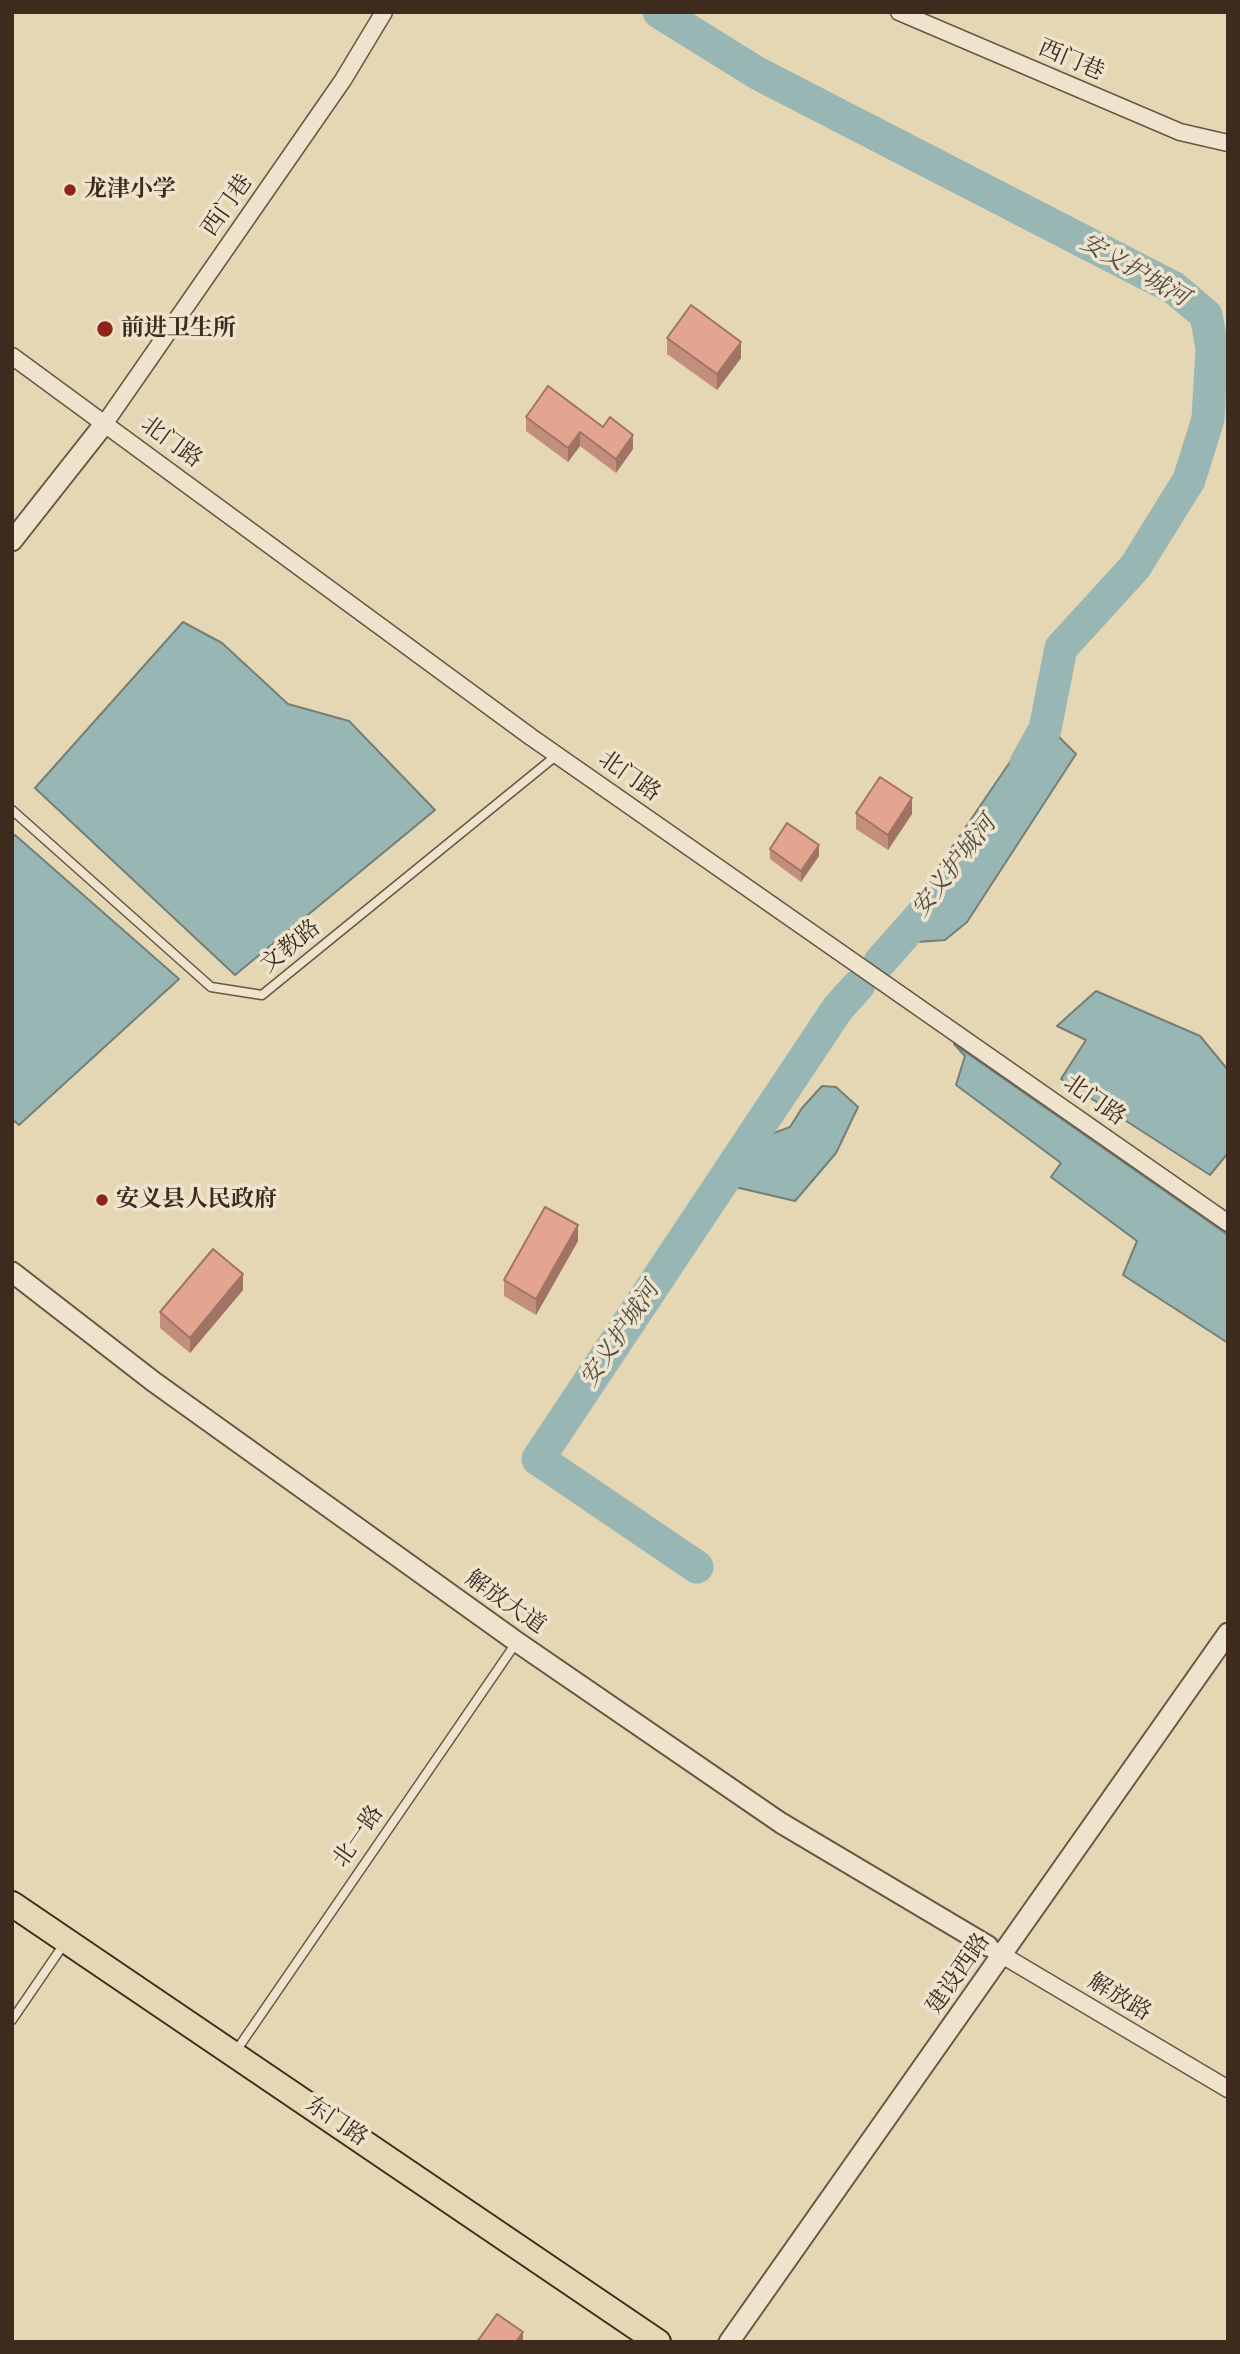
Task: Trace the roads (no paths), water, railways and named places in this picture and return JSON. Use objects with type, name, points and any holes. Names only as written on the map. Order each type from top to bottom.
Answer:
[{"type":"main road","name":"东门路","points":[[12,1904],[658,2342]]},
{"type":"street","name":"西门巷","points":[[105,423],[343,80],[384,12]]},
{"type":"street","name":"西门巷","points":[[899,12],[1180,132],[1228,143]]},
{"type":"street","name":"北门路","points":[[12,356],[557,755],[1228,1223]]},
{"type":"street","points":[[12,541],[105,423]]},
{"type":"street","name":"解放大道","points":[[12,1272],[153,1382],[517,1642],[781,1823],[995,1950]]},
{"type":"street","name":"建设西路","points":[[729,2342],[995,1950],[1228,1633]]},
{"type":"street","name":"解放路","points":[[995,1950],[1228,2089]]},
{"type":"lane","name":"文教路","points":[[12,810],[211,987],[262,995],[557,755]]},
{"type":"lane","name":"北一路","points":[[234,2053],[517,1642]]},
{"type":"lane","points":[[12,2020],[67,1940]]},
{"type":"water","points":[[183,622],[222,643],[288,704],[349,721],[435,810],[235,975],[35,788]]},
{"type":"water","points":[[1040,718],[1076,754],[967,922],[945,940],[875,945],[918,897]]},
{"type":"water","points":[[15,835],[179,979],[19,1125],[12,1119],[12,838]]},
{"type":"water","points":[[1096,991],[1200,1036],[1228,1070],[1228,1153],[1210,1175],[1061,1079],[1086,1040],[1057,1026]]},
{"type":"water","points":[[954,1044],[1228,1235],[1228,1343],[1123,1275],[1137,1241],[1051,1177],[1061,1163],[956,1085],[965,1056]]},
{"type":"water","points":[[822,1086],[836,1087],[858,1107],[836,1153],[795,1201],[735,1187],[757,1149],[774,1133],[790,1127],[802,1108]]},
{"type":"waterway","name":"安义护城河","points":[[659,12],[757,73],[1174,288],[1206,315],[1212,348],[1208,419],[1189,480],[1135,567],[1061,648],[1045,729],[1026,763]]},
{"type":"waterway","name":"安义护城河","points":[[880,962],[925,911]]},
{"type":"waterway","name":"安义护城河","points":[[697,1567],[538,1459],[838,1008],[859,985]]},
{"type":"place","name":"龙津小学","points":[[70,190]]},
{"type":"place","name":"前进卫生所","points":[[105,329]]},
{"type":"place","name":"安义县人民政府","points":[[102,1200]]}]
